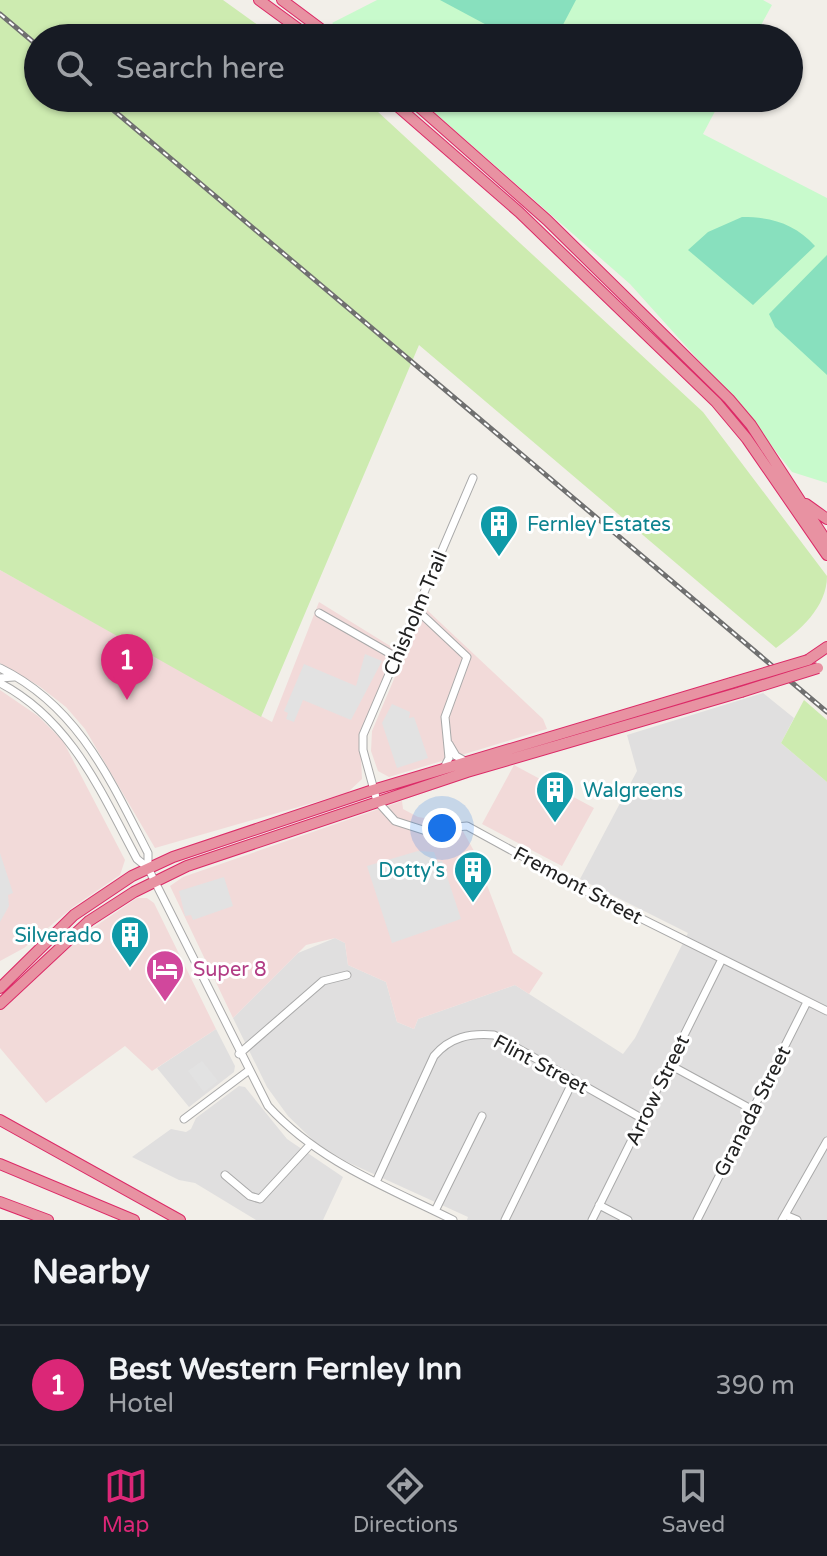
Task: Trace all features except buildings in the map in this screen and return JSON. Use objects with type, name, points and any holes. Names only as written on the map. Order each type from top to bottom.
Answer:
[{"type":"highway","points":[[259,0],[292,24]]},
{"type":"highway","points":[[282,0],[314,24]]},
{"type":"highway","points":[[405,112],[515,208],[738,426],[827,555]]},
{"type":"highway","points":[[425,112],[483,161],[742,413],[827,542]]},
{"type":"highway","points":[[448,148],[483,161]]},
{"type":"highway","points":[[483,161],[484,170],[506,192],[515,208]]},
{"type":"highway","points":[[657,346],[671,348],[709,378]]},
{"type":"highway","points":[[797,496],[827,519]]},
{"type":"highway","points":[[808,660],[827,647]]},
{"type":"highway","points":[[0,1004],[89,921],[154,882],[205,859],[465,761],[827,654]]},
{"type":"highway","points":[[0,988],[74,915],[148,868],[201,846],[741,692],[824,665]]},
{"type":"highway","points":[[0,1120],[180,1220]]},
{"type":"highway","points":[[0,1164],[134,1220]]},
{"type":"highway","points":[[0,1202],[48,1220]]},
{"type":"street","name":"Chisholm Trail","points":[[375,795],[363,750],[363,735],[473,478]]},
{"type":"street","points":[[417,610],[467,657],[445,717],[449,758],[444,768]]},
{"type":"street","points":[[319,613],[396,657]]},
{"type":"street","points":[[0,668],[20,678],[60,710],[92,747],[148,853],[148,868],[154,882],[268,1106],[309,1146],[453,1220]]},
{"type":"street","points":[[0,681],[20,678]]},
{"type":"street","points":[[0,681],[36,707],[65,736],[82,758],[137,859],[148,868]]},
{"type":"street","points":[[447,742],[456,756],[465,761]]},
{"type":"street","name":"Fremont Street","points":[[375,795],[390,818],[423,830],[467,826],[827,1011]]},
{"type":"street","name":"Arrow Street","points":[[592,1220],[722,959]]},
{"type":"street","points":[[239,1054],[323,981],[347,975]]},
{"type":"street","name":"Granada Street","points":[[697,1220],[807,1002]]},
{"type":"street","name":"Flint Street","points":[[376,1182],[434,1056],[451,1041],[474,1034],[494,1035],[643,1119]]},
{"type":"street","points":[[670,1065],[751,1109]]},
{"type":"street","points":[[184,1119],[248,1071]]},
{"type":"street","points":[[505,1220],[573,1081]]},
{"type":"street","points":[[435,1211],[482,1116]]},
{"type":"street","points":[[797,1220],[784,1217],[823,1159],[827,1141]]},
{"type":"street","points":[[225,1175],[260,1199],[309,1146]]},
{"type":"street","points":[[599,1205],[628,1220]]},
{"type":"shaded area","points":[[0,570],[272,722],[319,602],[395,649],[360,734],[362,779],[347,793],[155,848],[85,729],[66,707],[39,686],[0,663]]},
{"type":"shaded area","points":[[427,610],[543,719],[547,729],[389,777],[378,771],[371,751],[372,731],[416,627]]},
{"type":"shaded area","points":[[365,654],[382,661],[351,720],[303,700],[294,722],[286,719],[288,713],[284,711],[304,664],[356,686]]},
{"type":"shaded area","points":[[0,690],[38,716],[63,741],[125,860],[120,875],[73,907],[24,948],[0,961]]},
{"type":"shaded area","points":[[763,693],[794,718],[781,743],[827,782],[827,1220],[467,1220],[468,1217],[345,1161],[315,1142],[288,1116],[267,1087],[233,1018],[298,953],[335,938],[345,943],[348,965],[386,982],[397,1022],[414,1029],[418,1019],[515,985],[623,1054],[635,1038],[688,933],[580,879],[637,771],[627,735]]},
{"type":"shaded area","points":[[392,704],[410,712],[409,718],[414,717],[428,758],[397,768],[382,723]]},
{"type":"shaded area","points":[[514,765],[594,808],[562,866],[482,824]]},
{"type":"shaded area","points":[[402,801],[403,809],[418,817],[431,819],[454,815],[474,851],[513,953],[543,973],[529,994],[515,985],[418,1019],[414,1029],[397,1022],[386,982],[348,965],[345,943],[335,938],[306,945],[233,1018],[170,886],[183,877]]},
{"type":"shaded area","points":[[418,851],[434,852],[438,862],[442,861],[461,919],[392,943],[367,866]]},
{"type":"shaded area","points":[[0,853],[13,893],[8,895],[9,906],[0,922]]},
{"type":"shaded area","points":[[224,877],[233,906],[193,920],[191,915],[185,916],[179,891]]},
{"type":"shaded area","points":[[137,898],[147,898],[154,903],[216,1029],[152,1071],[125,1046],[46,1103],[0,1048],[0,1010],[87,932]]},
{"type":"shaded area","points":[[216,1029],[235,1066],[234,1072],[189,1107],[157,1068]]},
{"type":"shaded area","points":[[202,1061],[218,1081],[204,1092],[188,1071]]},
{"type":"shaded area","points":[[239,1086],[245,1087],[287,1139],[343,1177],[323,1220],[256,1220],[195,1183],[179,1180],[132,1157],[171,1129],[186,1132],[191,1129],[196,1118]]},
{"type":"green space","points":[[0,0],[223,0],[256,24],[24,24],[24,112],[378,112],[703,412],[827,576],[822,598],[810,618],[776,648],[419,345],[261,717],[0,570]]},
{"type":"green space","points":[[377,0],[763,0],[772,5],[762,24],[332,23]]},
{"type":"green space","points":[[440,0],[576,0],[563,24],[485,24]]},
{"type":"green space","points":[[434,112],[715,112],[703,134],[827,198],[827,483],[792,472],[746,413],[630,284]]},
{"type":"green space","points":[[742,217],[782,223],[815,246],[753,305],[688,250],[708,232]]},
{"type":"green space","points":[[827,255],[827,375],[775,327],[769,314]]},
{"type":"green space","points":[[804,700],[827,720],[827,782],[781,743]]},
{"type":"railway","points":[[0,14],[24,34]]},
{"type":"railway","points":[[116,112],[827,712]]},
{"type":"place","name":"Fernley Estates","points":[[499,558]]},
{"type":"place","name":"Best Western Fernley Inn","points":[[127,700]]},
{"type":"place","name":"Walgreens","points":[[555,824]]},
{"type":"place","name":"Dotty's","points":[[473,904]]},
{"type":"place","name":"Silverado","points":[[130,969]]},
{"type":"place","name":"Super 8","points":[[165,1003]]}]
